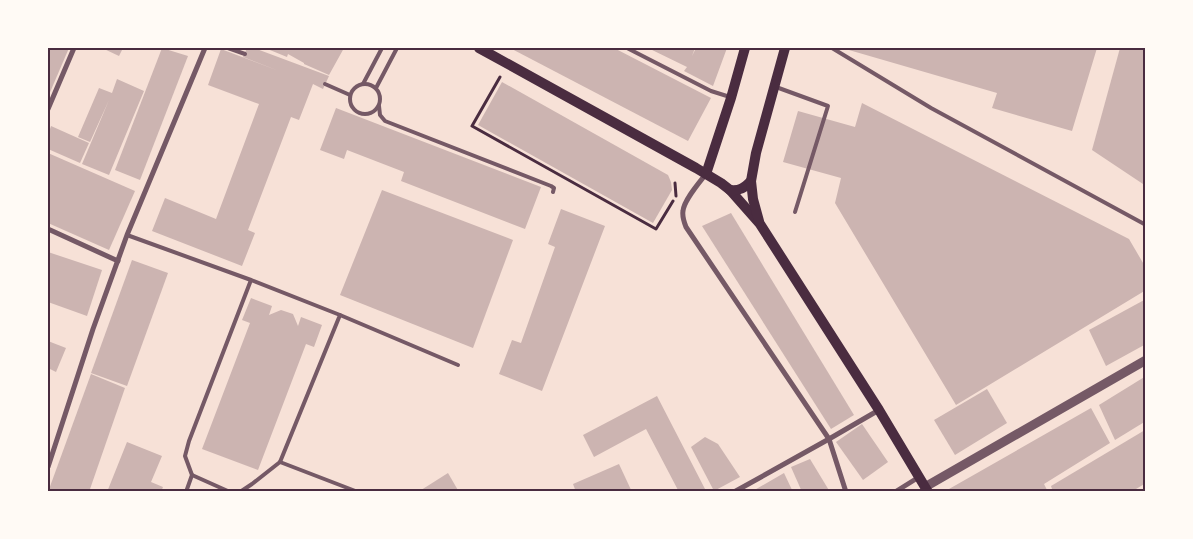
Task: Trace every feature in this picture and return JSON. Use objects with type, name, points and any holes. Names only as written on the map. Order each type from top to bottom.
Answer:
[{"type":"main road","points":[[483,48],[706,174],[730,190],[760,224],[879,410],[927,489]]},
{"type":"main road","points":[[706,174],[745,48]]},
{"type":"main road","points":[[760,224],[752,199],[751,181],[756,153],[785,48]]},
{"type":"main road","points":[[730,190],[745,187],[751,181]]},
{"type":"street","points":[[48,109],[74,48]]},
{"type":"street","points":[[48,467],[93,329],[127,236],[205,48]]},
{"type":"street","points":[[706,174],[694,189],[683,210],[683,220],[686,227],[829,439],[846,492]]},
{"type":"street","points":[[48,229],[118,261]]},
{"type":"street","points":[[927,489],[1146,360]]},
{"type":"street","points":[[734,492],[879,410]]},
{"type":"street","points":[[895,492],[919,477]]},
{"type":"lane","points":[[228,48],[245,54]]},
{"type":"lane","points":[[363,84],[382,48]]},
{"type":"lane","points":[[376,88],[397,48]]},
{"type":"lane","points":[[627,48],[711,91],[731,98]]},
{"type":"lane","points":[[832,48],[931,108],[1146,225]]},
{"type":"lane","points":[[325,84],[350,95]]},
{"type":"lane","points":[[379,106],[376,110],[367,114],[357,112],[352,107],[350,100],[353,89],[363,84],[376,88],[380,98],[380,115],[384,121],[552,186],[554,188],[553,192]]},
{"type":"lane","points":[[774,87],[828,106],[795,212]]},
{"type":"lane","points":[[127,236],[251,280],[458,365]]},
{"type":"lane","points":[[186,492],[192,475],[185,456],[189,441],[251,280]]},
{"type":"lane","points":[[240,492],[280,462],[340,315]]},
{"type":"lane","points":[[280,462],[358,492]]},
{"type":"lane","points":[[192,475],[230,492]]},
{"type":"path","points":[[500,77],[472,126],[656,229],[676,195],[675,183]]},
{"type":"building","points":[[48,48],[69,48],[48,97]]},
{"type":"building","points":[[102,48],[123,48],[119,56]]},
{"type":"building","points":[[162,48],[188,56],[140,180],[115,170]]},
{"type":"building","points":[[247,48],[254,48],[329,76],[323,89],[313,84],[299,120],[291,117],[248,230],[255,233],[242,266],[152,231],[165,198],[216,219],[259,104],[208,85],[221,49],[279,71],[243,57]]},
{"type":"building","points":[[265,48],[344,48],[329,75],[304,64],[288,54],[287,57]]},
{"type":"building","points":[[510,48],[614,48],[711,98],[688,141]]},
{"type":"building","points":[[648,48],[695,48],[692,56],[696,48],[727,48],[713,86],[684,71],[687,67]]},
{"type":"building","points":[[842,48],[1097,48],[1072,131],[992,108],[997,93]]},
{"type":"building","points":[[1120,48],[1146,48],[1146,186],[1092,150]]},
{"type":"building","points":[[117,79],[144,91],[109,175],[82,164],[109,100],[90,142],[78,137],[99,88],[112,93]]},
{"type":"building","points":[[502,82],[668,175],[672,190],[653,223],[478,125]]},
{"type":"building","points":[[862,103],[1129,239],[1146,268],[1146,290],[956,405],[835,203],[841,178],[783,162],[798,111],[855,127]]},
{"type":"building","points":[[336,108],[541,187],[525,229],[401,181],[404,172],[347,150],[344,159],[320,150]]},
{"type":"building","points":[[51,126],[89,143],[80,163],[48,149],[48,135]]},
{"type":"building","points":[[48,153],[135,191],[109,250],[48,223]]},
{"type":"building","points":[[382,190],[513,240],[473,348],[340,295]]},
{"type":"building","points":[[561,209],[605,226],[542,391],[499,374],[512,340],[521,343],[555,247],[548,244]]},
{"type":"building","points":[[731,213],[854,415],[831,429],[702,226]]},
{"type":"building","points":[[48,252],[102,270],[87,316],[48,302]]},
{"type":"building","points":[[132,260],[168,273],[127,386],[91,373]]},
{"type":"building","points":[[251,298],[272,306],[269,315],[281,310],[293,314],[298,326],[301,317],[322,325],[314,347],[306,344],[258,470],[202,449],[250,323],[242,320]]},
{"type":"building","points":[[1146,299],[1146,344],[1106,366],[1089,330]]},
{"type":"building","points":[[48,341],[66,348],[56,372],[48,368]]},
{"type":"building","points":[[91,374],[125,388],[89,492],[48,492]]},
{"type":"building","points":[[1146,376],[1146,421],[1115,440],[1099,405]]},
{"type":"building","points":[[987,389],[1007,423],[955,455],[934,420]]},
{"type":"building","points":[[657,396],[705,489],[700,492],[679,492],[646,429],[594,457],[583,435]]},
{"type":"building","points":[[1091,408],[1110,443],[1044,484],[1048,492],[950,492],[949,489]]},
{"type":"building","points":[[862,424],[888,462],[863,480],[836,442]]},
{"type":"building","points":[[1145,430],[1146,483],[1131,492],[1053,492],[1051,486]]},
{"type":"building","points":[[705,437],[718,444],[740,477],[714,491],[691,447]]},
{"type":"building","points":[[127,442],[162,456],[151,482],[163,487],[161,492],[107,492]]},
{"type":"building","points":[[810,459],[830,492],[802,492],[791,467]]},
{"type":"building","points":[[619,464],[632,492],[576,492],[573,484]]},
{"type":"building","points":[[448,473],[459,492],[418,492]]},
{"type":"building","points":[[784,473],[793,492],[751,492]]}]
